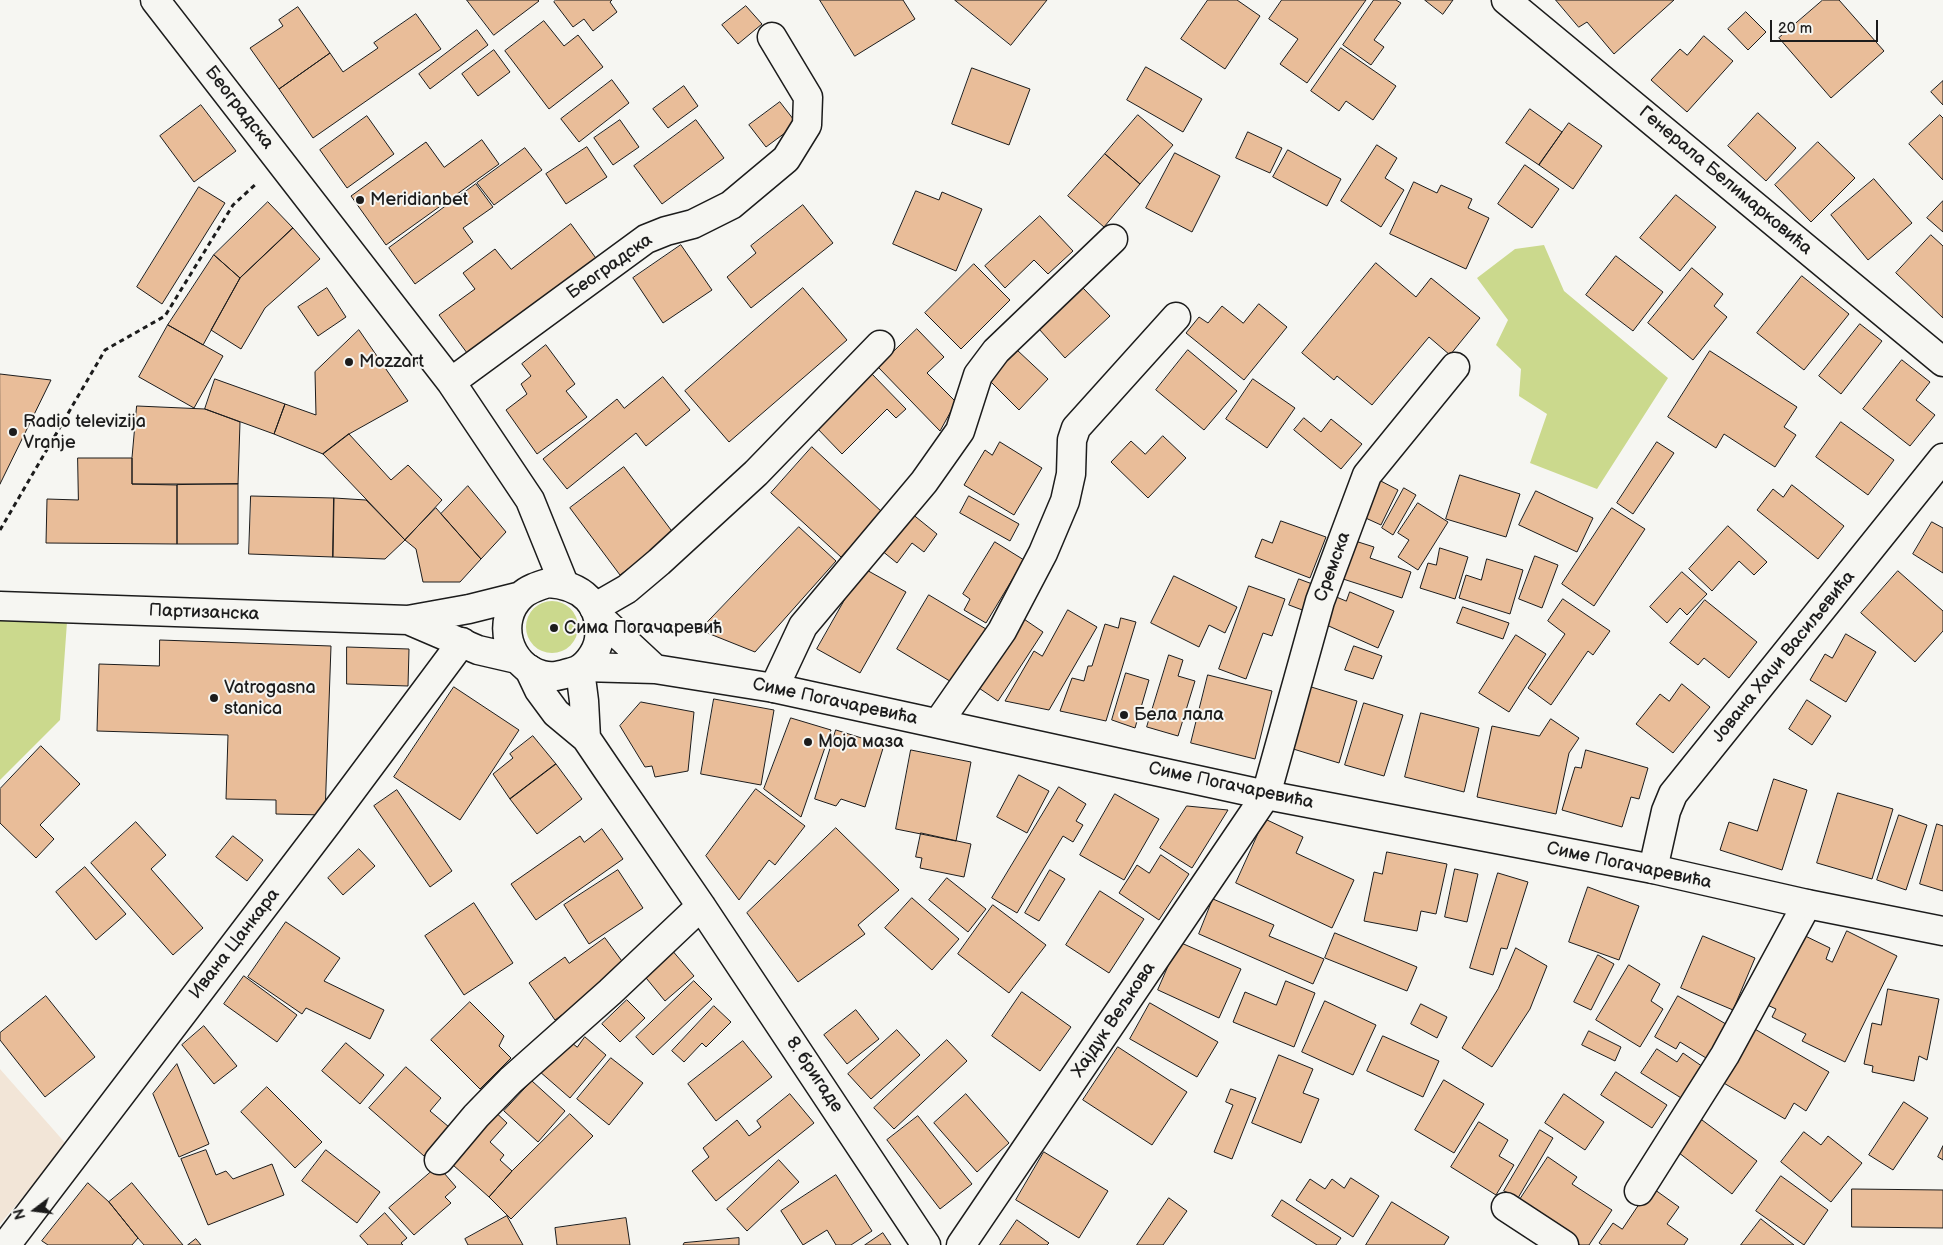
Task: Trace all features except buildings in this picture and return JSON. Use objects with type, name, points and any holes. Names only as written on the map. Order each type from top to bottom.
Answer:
[{"type":"street","name":"Београдска","points":[[155,0],[451,382],[530,500],[564,584]]},
{"type":"street","name":"Генерала Белимарковића","points":[[1506,0],[1943,362]]},
{"type":"street","name":"Београдска","points":[[451,382],[646,239],[666,231],[693,224],[731,205],[786,158],[806,124],[808,98],[772,37]]},
{"type":"street","points":[[774,688],[803,626],[924,482],[960,431],[978,375],[996,351],[1113,240]]},
{"type":"street","points":[[938,724],[1002,631],[1043,554],[1065,501],[1071,474],[1072,440],[1076,428],[1176,317]]},
{"type":"street","points":[[596,612],[659,562],[756,473],[880,345]]},
{"type":"street","name":"Сремска","points":[[1266,795],[1320,601],[1367,475],[1455,367]]},
{"type":"street","name":"Јована Хаџи Васиљевића","points":[[1653,870],[1666,811],[1674,794],[1943,458]]},
{"type":"street","points":[[548,583],[564,584],[578,590],[590,601],[596,612],[600,628],[598,642],[593,654],[582,668],[558,676],[542,675],[523,664],[510,647],[507,634],[508,620],[512,607],[521,596],[533,588],[548,583]]},
{"type":"street","name":"Партизанска","points":[[0,606],[408,620],[469,609],[521,596]]},
{"type":"street","points":[[596,612],[655,669]]},
{"type":"street","name":"Партизанска","points":[[408,620],[478,650],[523,664]]},
{"type":"street","name":"Ивана Цанкара","points":[[6,1245],[328,822],[462,642]]},
{"type":"street","name":"8. бригаде","points":[[523,664],[538,690],[556,713],[586,738],[701,906],[926,1245]]},
{"type":"street","points":[[582,668],[586,738]]},
{"type":"street","name":"Симе Погачаревића","points":[[582,668],[655,669],[774,688],[1266,795],[1653,870],[1943,931]]},
{"type":"street","name":"Хајдук Вељкова","points":[[962,1245],[1266,795]]},
{"type":"street","points":[[1639,1191],[1726,1055],[1808,904]]},
{"type":"street","points":[[439,1160],[476,1116],[511,1080],[610,992],[701,906]]},
{"type":"street","points":[[1506,1207],[1564,1245]]},
{"type":"path","points":[[0,530],[105,350],[165,316],[233,206],[280,161]]},
{"type":"shaded area","points":[[0,1069],[67,1145],[0,1224]]},
{"type":"green space","points":[[1544,245],[1564,291],[1668,378],[1597,489],[1530,463],[1547,414],[1519,396],[1521,369],[1496,345],[1508,320],[1477,278],[1515,249]]},
{"type":"green space","points":[[552,601],[562,603],[570,609],[576,617],[578,627],[576,637],[570,645],[562,651],[552,653],[542,651],[534,645],[528,637],[526,627],[528,617],[534,609],[542,603]]},
{"type":"green space","points":[[68,608],[60,720],[0,780],[0,614]]},
{"type":"place","name":"Meridianbet","points":[[360,200]]},
{"type":"place","name":"Mozzart","points":[[349,362]]},
{"type":"place","name":"Radio televizija Vranje","points":[[13,432]]},
{"type":"place","name":"Сима Погачаревић","points":[[554,628]]},
{"type":"place","name":"Vatrogasna stanica","points":[[214,698]]},
{"type":"place","name":"Бела лала","points":[[1124,715]]},
{"type":"place","name":"Моја маза","points":[[808,742]]}]
